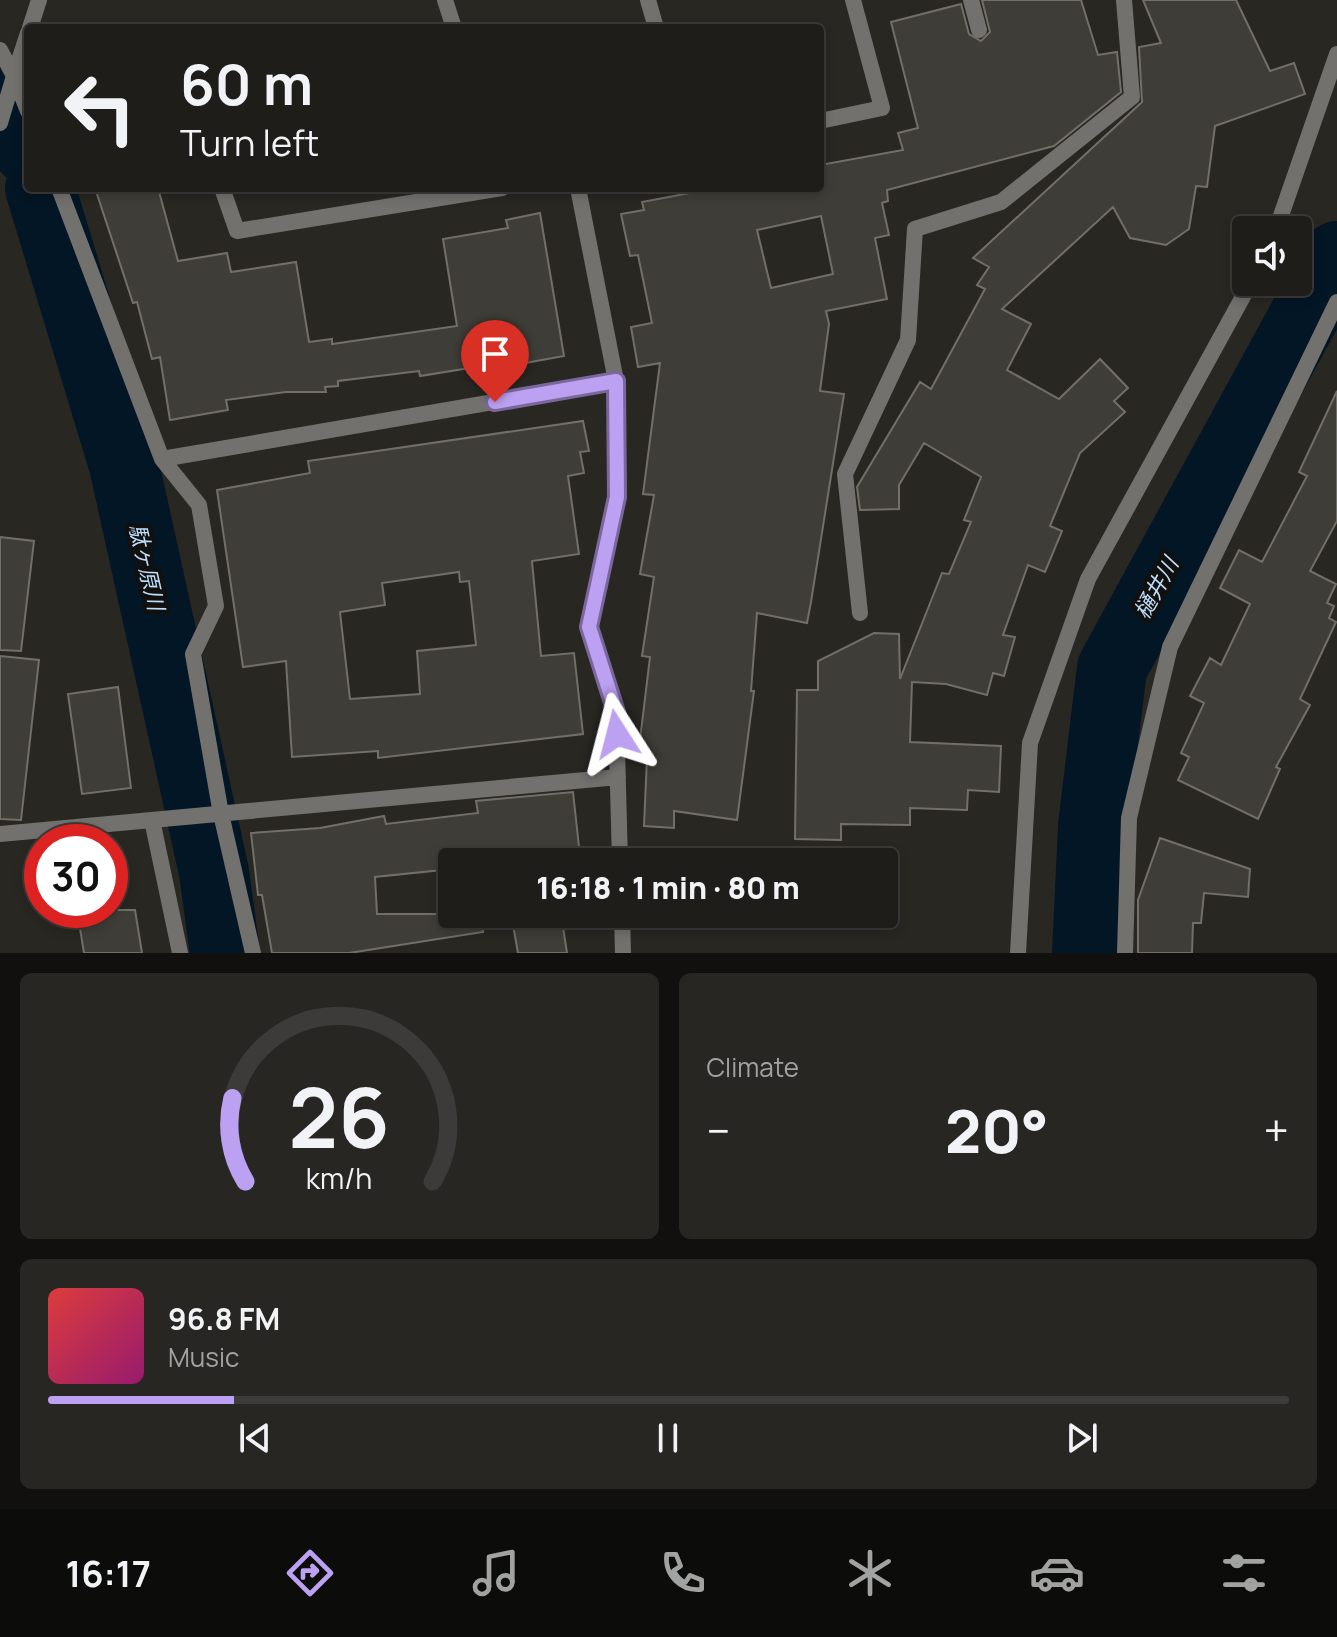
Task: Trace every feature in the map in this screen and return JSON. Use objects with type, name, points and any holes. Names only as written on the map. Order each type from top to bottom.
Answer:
[{"type":"street","points":[[31,24],[39,0]]},
{"type":"street","points":[[445,0],[453,24]]},
{"type":"street","points":[[648,0],[655,24]]},
{"type":"street","points":[[824,120],[882,108],[853,0]]},
{"type":"street","points":[[971,0],[979,30]]},
{"type":"street","points":[[860,613],[845,474],[908,340],[915,229],[1001,202],[1132,97],[1124,0]]},
{"type":"street","points":[[0,50],[21,74],[0,123]]},
{"type":"street","points":[[1281,216],[1337,54]]},
{"type":"street","points":[[61,192],[104,297],[162,459],[199,505],[216,606],[193,654],[214,814],[253,953]]},
{"type":"street","points":[[223,192],[237,231],[477,192]]},
{"type":"street","points":[[579,192],[616,381],[617,497],[589,627],[616,712],[620,848]]},
{"type":"street","points":[[1018,953],[1030,743],[1088,579],[1243,296]]},
{"type":"street","points":[[1125,953],[1129,818],[1170,647],[1337,302]]},
{"type":"street","points":[[162,459],[616,381]]},
{"type":"street","points":[[0,834],[618,777]]},
{"type":"street","points":[[152,820],[180,953]]},
{"type":"street","points":[[622,928],[623,953]]},
{"type":"building","points":[[982,0],[1081,0],[1098,55],[1117,52],[1121,92],[1054,146],[887,190],[888,201],[882,203],[889,235],[875,238],[887,299],[826,311],[829,324],[820,391],[844,394],[811,602],[807,623],[757,613],[751,691],[754,691],[737,820],[674,811],[674,828],[644,826],[647,757],[638,756],[650,657],[642,656],[654,577],[640,574],[654,495],[643,494],[660,363],[638,367],[631,327],[652,323],[638,255],[630,256],[621,214],[644,210],[642,202],[695,192],[824,192],[824,164],[903,150],[898,133],[918,128],[891,22],[961,4],[969,34],[981,41],[990,32]],"holes":[[[821,216],[833,274],[771,288],[757,230]]]},
{"type":"building","points":[[1143,0],[1236,0],[1270,71],[1294,63],[1305,94],[1215,126],[1207,187],[1196,186],[1189,229],[1166,245],[1130,238],[1113,207],[1002,309],[1031,324],[1007,370],[1059,399],[1100,359],[1128,388],[1114,401],[1125,412],[1080,453],[1050,526],[1062,531],[1045,572],[1028,565],[1003,635],[1015,637],[1004,676],[993,673],[987,695],[946,684],[912,682],[910,742],[1001,746],[999,792],[968,790],[967,810],[910,808],[910,825],[841,824],[841,840],[795,839],[797,690],[818,690],[818,661],[874,633],[899,634],[900,679],[942,573],[949,574],[971,522],[964,520],[981,477],[924,443],[899,485],[899,509],[860,510],[857,487],[920,382],[931,389],[985,289],[977,285],[989,267],[973,258],[1142,102],[1139,47],[1161,43]]},
{"type":"building","points":[[96,192],[159,192],[178,261],[227,253],[231,272],[296,262],[309,342],[332,339],[332,344],[457,326],[443,239],[508,228],[506,220],[540,213],[564,356],[420,376],[419,371],[338,381],[338,386],[325,387],[326,392],[286,392],[226,400],[228,410],[170,420],[160,357],[152,359],[137,302],[133,303]]},
{"type":"building","points":[[1337,391],[1337,521],[1310,571],[1336,584],[1327,603],[1334,606],[1329,618],[1336,622],[1300,699],[1310,705],[1276,767],[1280,769],[1258,819],[1178,780],[1189,757],[1181,753],[1204,703],[1190,696],[1210,658],[1221,665],[1250,604],[1220,588],[1239,550],[1262,562],[1307,476],[1299,472]]},
{"type":"building","points":[[583,421],[589,451],[580,452],[584,473],[568,476],[579,554],[532,561],[541,656],[574,653],[583,734],[378,758],[378,751],[292,757],[286,661],[243,667],[217,490],[310,473],[308,461]],"holes":[[[459,572],[460,582],[469,581],[476,645],[417,651],[420,694],[350,699],[340,612],[385,605],[382,583]]]},
{"type":"building","points":[[0,537],[34,541],[21,651],[0,650]]},
{"type":"building","points":[[0,656],[39,660],[21,820],[0,819]]},
{"type":"building","points":[[118,687],[131,788],[82,794],[68,694]]},
{"type":"building","points":[[573,792],[579,847],[438,848],[438,870],[375,877],[377,914],[438,914],[438,928],[483,928],[483,932],[349,953],[272,953],[262,895],[258,895],[251,833],[320,828],[384,816],[386,824],[478,813],[476,801]]},
{"type":"building","points":[[1160,838],[1250,869],[1248,897],[1204,893],[1201,923],[1193,923],[1192,953],[1138,953],[1138,900]]},
{"type":"building","points":[[128,910],[135,910],[142,953],[84,953],[80,928],[128,928]]},
{"type":"building","points":[[514,928],[563,928],[567,953],[518,953]]},
{"type":"waterway","name":"駄ヶ原川","points":[[0,95],[24,142]]},
{"type":"waterway","name":"駄ヶ原川","points":[[41,192],[124,465],[214,872],[225,953]]},
{"type":"waterway","name":"樋井川","points":[[1087,953],[1093,826],[1112,668],[1337,256]]},
{"type":"route","points":[[495,402],[616,381],[617,497],[589,627],[616,712],[617,734]]}]
